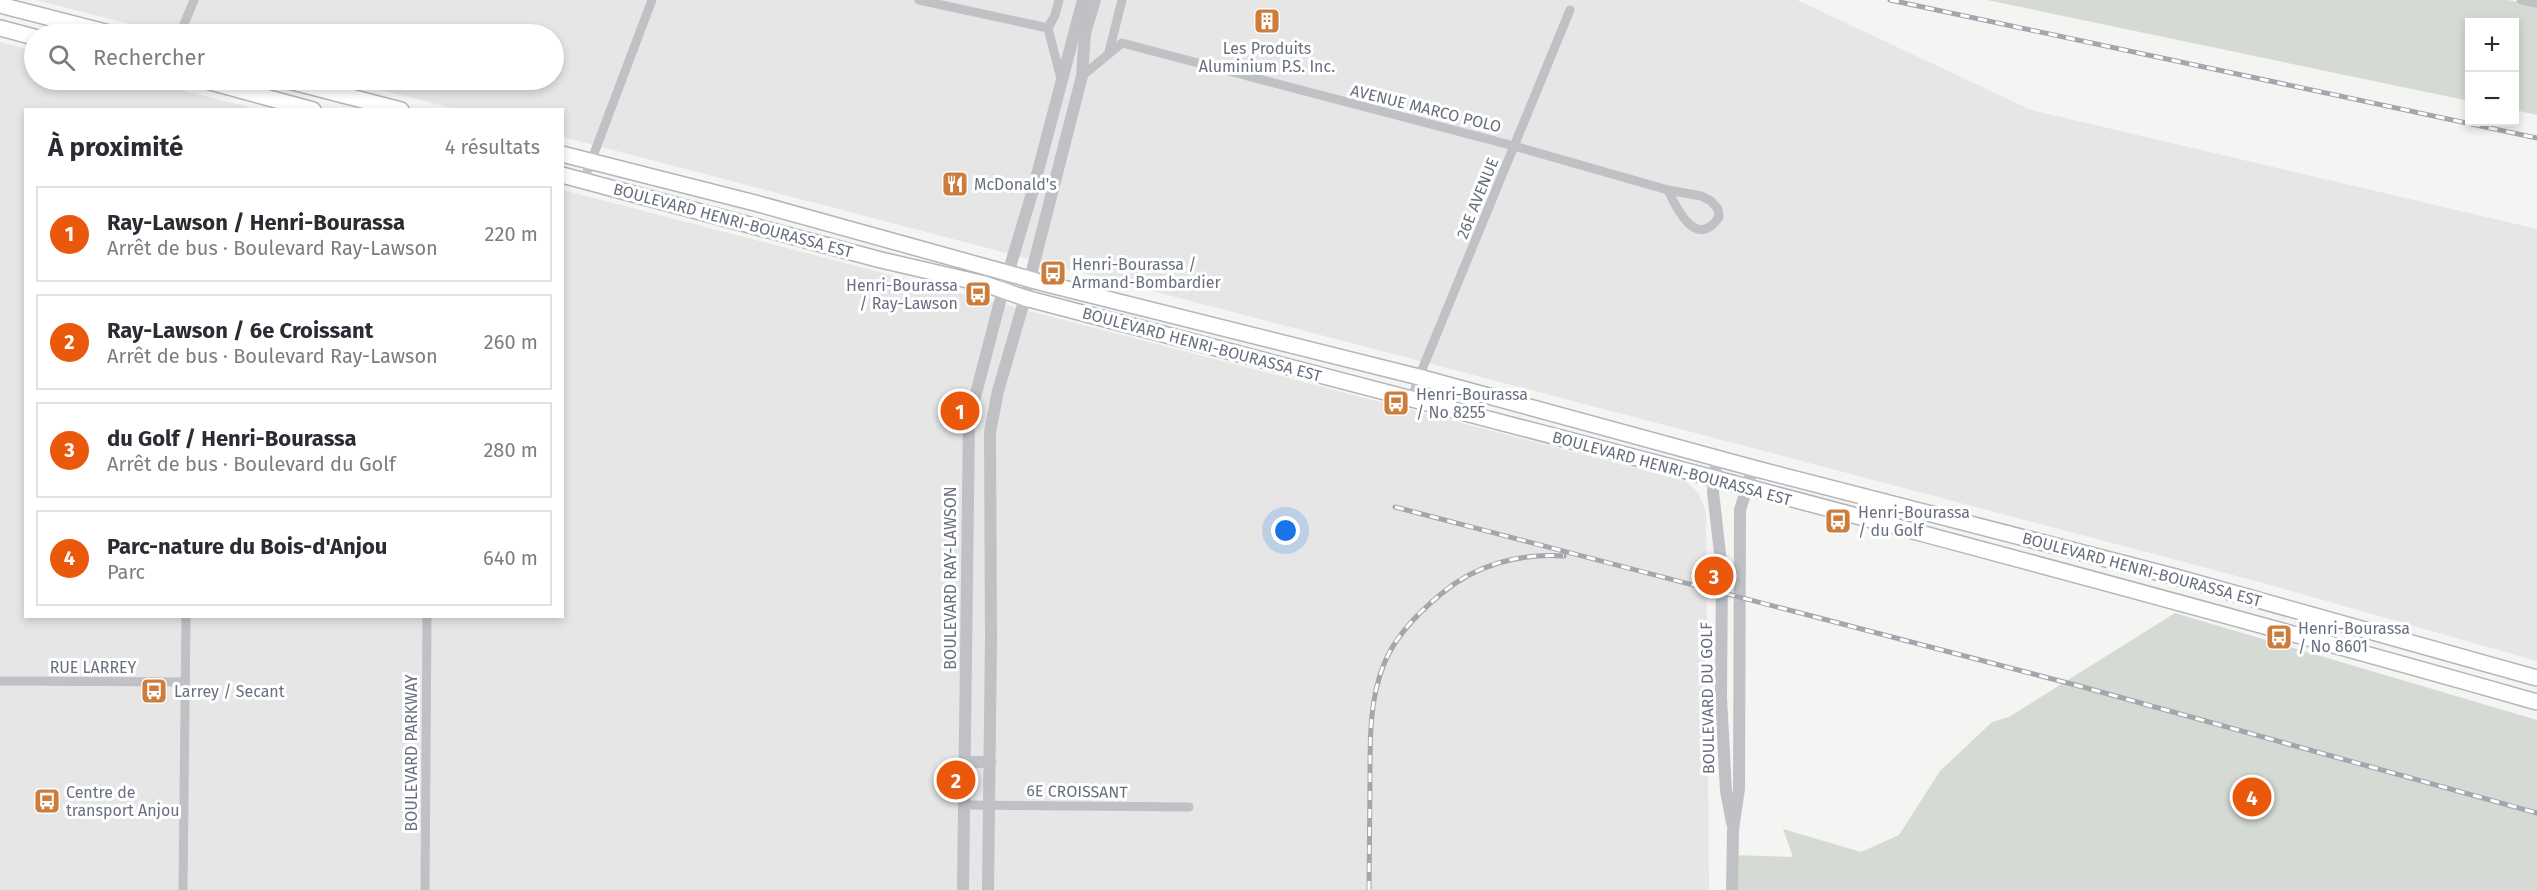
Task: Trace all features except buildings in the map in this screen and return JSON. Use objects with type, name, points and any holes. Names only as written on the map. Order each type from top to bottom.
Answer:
[{"type":"main road","points":[[0,5],[74,24]]},
{"type":"main road","points":[[0,28],[24,34]]},
{"type":"main road","points":[[240,90],[307,108]]},
{"type":"main road","points":[[324,90],[393,108]]},
{"type":"main road","name":"BOULEVARD HENRI-BOURASSA EST","points":[[564,155],[755,203],[1030,279],[1419,377],[1753,468],[2176,577],[2537,678]]},
{"type":"main road","name":"BOULEVARD HENRI-BOURASSA EST","points":[[564,175],[2173,600],[2537,702]]},
{"type":"street","points":[[184,24],[194,0]]},
{"type":"street","points":[[584,180],[652,0]]},
{"type":"street","points":[[919,0],[1048,28]]},
{"type":"street","points":[[1059,0],[1048,28],[1061,79]]},
{"type":"street","points":[[988,890],[990,432],[998,391],[1025,298],[1082,76],[1080,34],[1083,0]]},
{"type":"street","points":[[1080,34],[1095,0]]},
{"type":"street","points":[[1082,76],[1109,52],[1122,0]]},
{"type":"street","points":[[2521,0],[2537,3]]},
{"type":"street","name":"26E AVENUE","points":[[1412,398],[1570,10]]},
{"type":"street","name":"BOULEVARD RAY-LAWSON","points":[[963,890],[968,434],[975,392],[1033,190],[1061,79],[1080,34]]},
{"type":"street","name":"AVENUE MARCO POLO","points":[[1109,52],[1122,43],[1514,146],[1668,190],[1701,196],[1711,201],[1718,209],[1719,217],[1713,226],[1705,230],[1695,229],[1680,213],[1668,190]]},
{"type":"street","name":"BOULEVARD DU GOLF","points":[[1717,457],[1713,492],[1722,571],[1721,697],[1726,791],[1733,830],[1732,890]]},
{"type":"street","name":"BOULEVARD DU GOLF","points":[[1733,830],[1738,808],[1740,766],[1740,510],[1753,468]]},
{"type":"street","points":[[183,890],[186,618]]},
{"type":"street","name":"BOULEVARD PARKWAY","points":[[425,890],[427,618]]},
{"type":"street","name":"RUE LARREY","points":[[0,681],[185,682]]},
{"type":"street","points":[[965,762],[990,762]]},
{"type":"street","name":"6E CROISSANT","points":[[964,805],[1189,807]]},
{"type":"shaded area","points":[[36,0],[1797,0],[2031,110],[2537,229],[2537,661],[2263,583],[564,137],[564,108],[452,108],[381,90],[564,90],[564,24],[130,24]]},
{"type":"shaded area","points":[[1987,0],[2508,0],[2537,6],[2537,115],[2519,111],[2519,18],[2465,18],[2465,100]]},
{"type":"shaded area","points":[[0,42],[24,48],[24,90],[181,90],[252,108],[24,108],[24,618],[564,618],[564,190],[1685,481],[1698,492],[1706,512],[1709,890],[0,890]]},
{"type":"shaded area","points":[[2175,613],[2537,720],[2537,890],[1732,890],[1733,855],[1793,857],[1783,829],[1861,852],[1899,835],[1940,771],[1992,722],[2009,717]]},
{"type":"railway","points":[[1890,0],[2537,138]]},
{"type":"railway","points":[[1395,507],[2083,687],[2537,813]]},
{"type":"railway","points":[[1369,890],[1371,721],[1379,678],[1394,644],[1424,609],[1468,575],[1514,559],[1564,556]]},
{"type":"place","name":"Les Produits Aluminium P.S. Inc.","points":[[1267,21]]},
{"type":"place","name":"McDonald's","points":[[955,184]]},
{"type":"place","name":"Henri-Bourassa / Armand-Bombardier","points":[[1053,273]]},
{"type":"place","name":"Henri-Bourassa / Ray-Lawson","points":[[978,294]]},
{"type":"place","name":"Henri-Bourassa / No 8255","points":[[1396,403]]},
{"type":"place","name":"Ray-Lawson / Henri-Bourassa","points":[[960,411]]},
{"type":"place","name":"Henri-Bourassa / du Golf","points":[[1838,521]]},
{"type":"place","name":"du Golf / Henri-Bourassa","points":[[1714,576]]},
{"type":"place","name":"Henri-Bourassa / No 8601","points":[[2279,637]]},
{"type":"place","name":"Larrey / Secant","points":[[154,691]]},
{"type":"place","name":"Ray-Lawson / 6e Croissant","points":[[956,780]]},
{"type":"place","name":"Parc-nature du Bois-d'Anjou","points":[[2252,797]]},
{"type":"place","name":"Centre de transport Anjou","points":[[47,801]]}]
